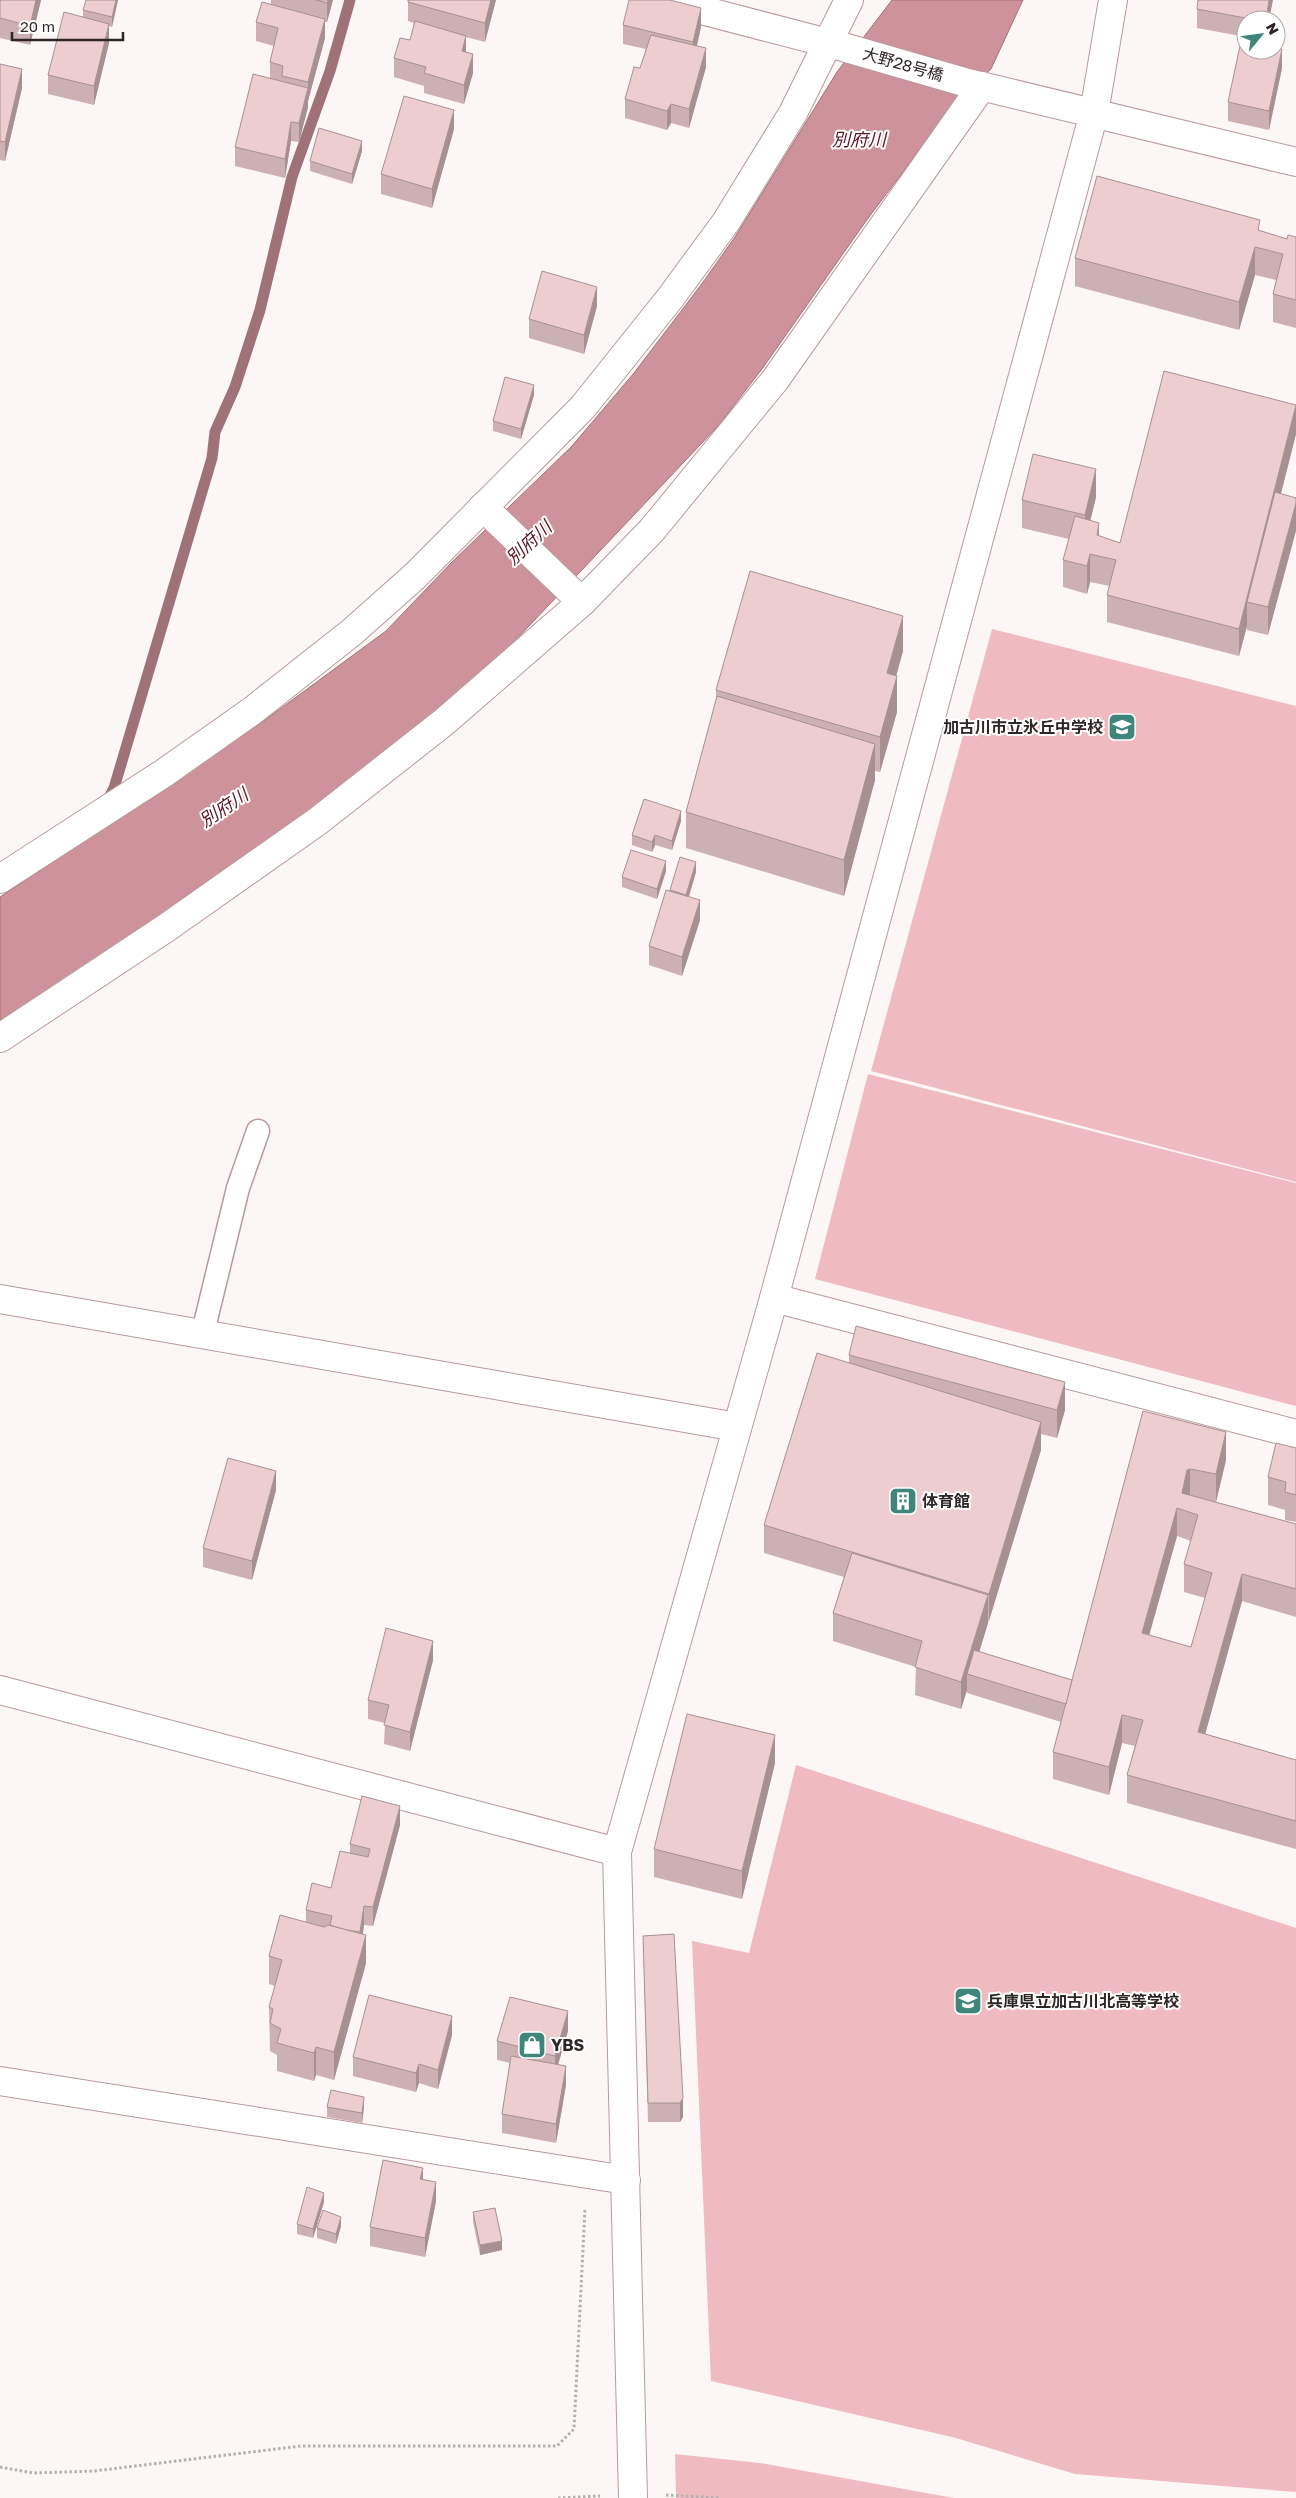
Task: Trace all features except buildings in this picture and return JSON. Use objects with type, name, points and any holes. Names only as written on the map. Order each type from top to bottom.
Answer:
[{"type":"street","name":"大野28号橋","points":[[663,0],[835,45],[973,84],[1296,162]]},
{"type":"street","points":[[0,879],[164,773],[252,711],[352,632],[415,576],[582,407],[671,296],[726,222],[835,45],[849,0]]},
{"type":"street","points":[[633,2496],[617,1852],[774,1298],[1094,112],[1113,0]]},
{"type":"street","points":[[0,1038],[166,928],[318,821],[444,722],[582,602],[652,530],[775,380],[973,84]]},
{"type":"street","points":[[483,507],[582,602]]},
{"type":"street","points":[[774,1298],[1296,1434]]},
{"type":"street","points":[[0,1299],[203,1332],[737,1427]]},
{"type":"street","points":[[0,1690],[617,1852]]},
{"type":"street","points":[[0,2081],[626,2180]]},
{"type":"lane","points":[[203,1332],[238,1188],[258,1131]]},
{"type":"path","points":[[0,2467],[33,2473],[94,2472],[301,2446],[556,2446],[574,2429],[586,2174]]},
{"type":"path","points":[[558,2498],[633,2496],[720,2498]]},
{"type":"shaded area","points":[[992,629],[1296,706],[1296,1182],[871,1071]]},
{"type":"shaded area","points":[[868,1074],[1296,1183],[1296,1406],[815,1279]]},
{"type":"shaded area","points":[[796,1765],[1296,1928],[1296,2492],[1075,2474],[956,2438],[711,2381],[692,1941],[749,1953]]},
{"type":"shaded area","points":[[675,2454],[760,2463],[954,2498],[676,2498]]},
{"type":"water","name":"別府川","points":[[892,0],[1023,0],[991,69],[953,105],[866,221],[762,369],[718,426],[495,662],[336,794],[167,913],[0,1025],[0,897],[265,720],[386,631],[451,563],[572,446],[634,373],[701,285],[735,237],[837,72]]},
{"type":"waterway","points":[[109,798],[114,788],[212,458],[215,432],[235,387],[260,310],[292,177],[330,71],[350,0]]},
{"type":"place","name":"加古川市立氷丘中学校","points":[[1122,727]]},
{"type":"place","name":"体育館","points":[[903,1501]]},
{"type":"place","name":"兵庫県立加古川北高等学校","points":[[968,2001]]},
{"type":"place","name":"YBS","points":[[532,2045]]}]
